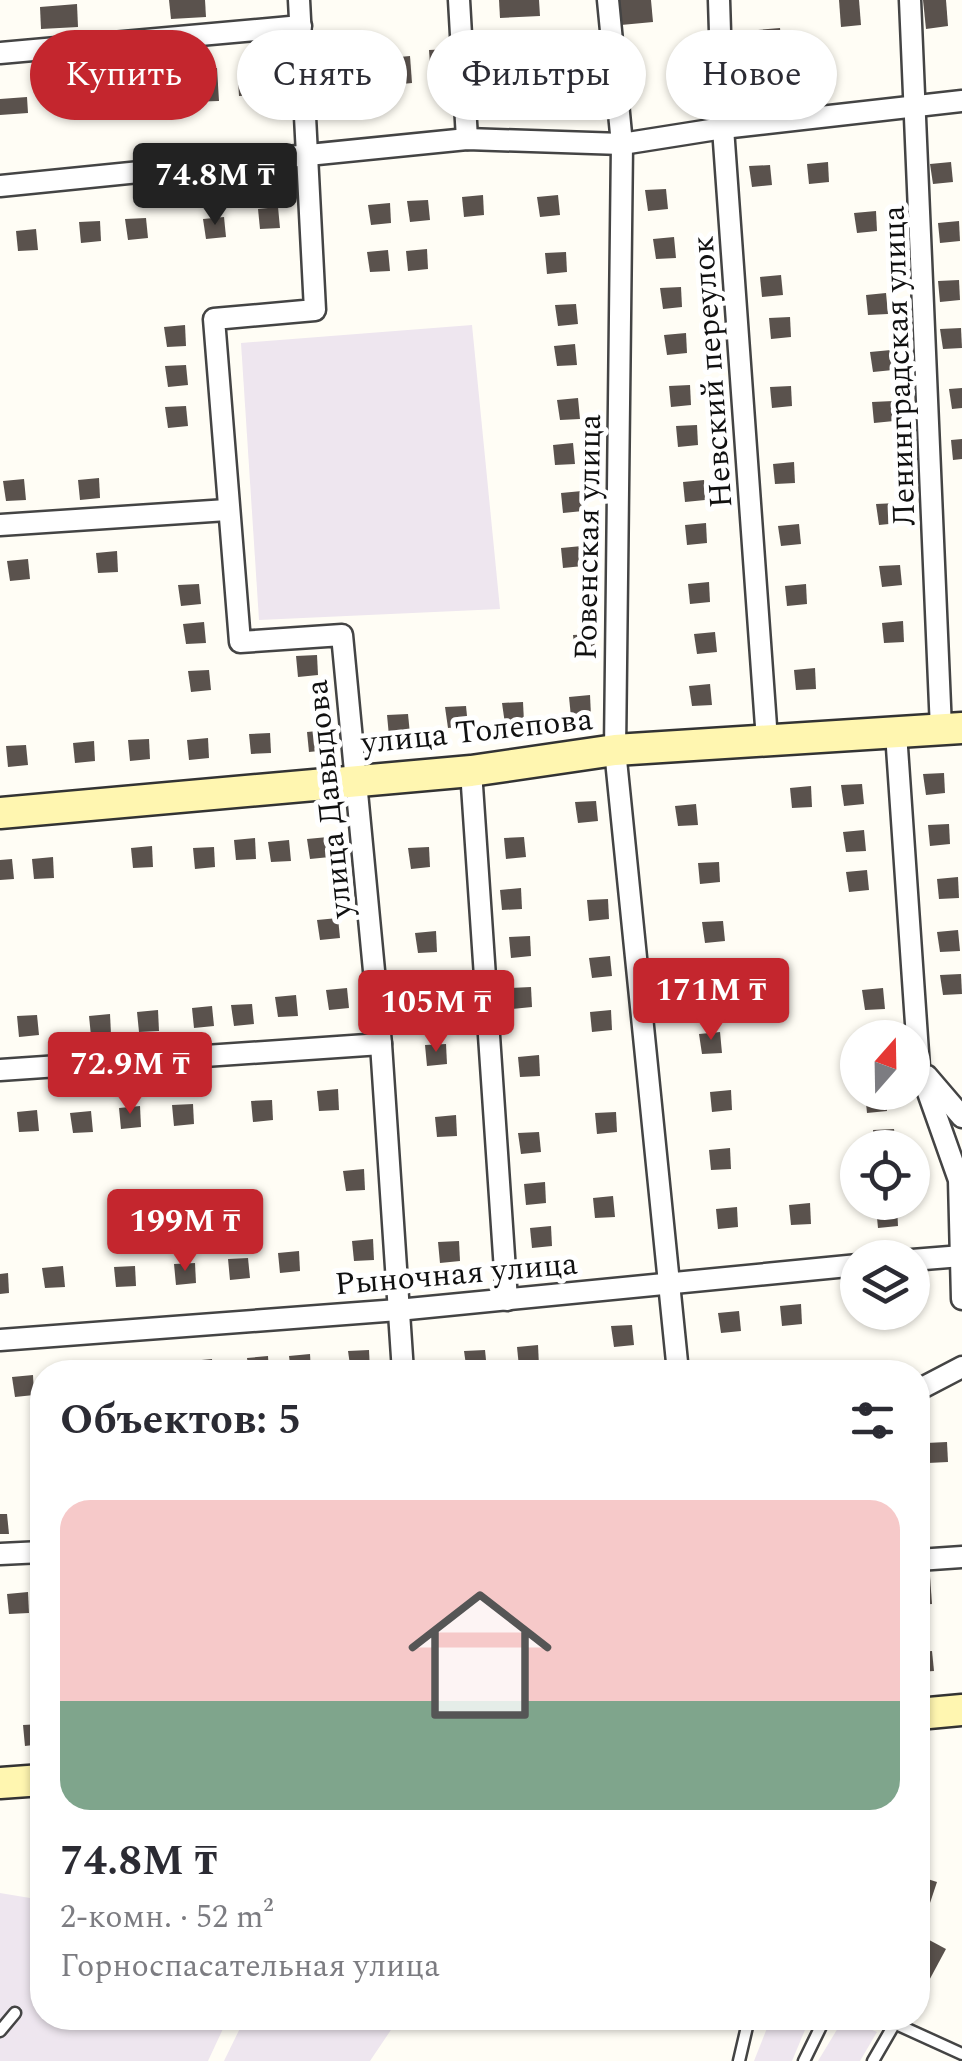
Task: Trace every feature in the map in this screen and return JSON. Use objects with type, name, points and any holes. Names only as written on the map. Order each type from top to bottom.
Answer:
[{"type":"street","name":"улица Давыдова","points":[[299,0],[315,310],[214,319],[226,510],[240,642],[342,635],[381,1044],[402,1360]]},
{"type":"street","points":[[459,0],[466,139]]},
{"type":"street","name":"Ровенская улица","points":[[608,0],[622,144],[615,750],[677,1360]]},
{"type":"street","name":"Невский переулок","points":[[719,0],[723,128],[767,740]]},
{"type":"street","name":"Ленинградская улица","points":[[910,0],[952,728]]},
{"type":"street","points":[[0,53],[301,26]]},
{"type":"street","points":[[0,186],[466,139],[622,144],[723,128],[962,102]]},
{"type":"street","points":[[0,525],[226,510]]},
{"type":"street","name":"улица Толепова","points":[[0,812],[472,771],[615,750],[952,728]]},
{"type":"street","points":[[896,733],[916,1020]]},
{"type":"street","points":[[472,771],[508,1300]]},
{"type":"street","points":[[0,1070],[381,1044]]},
{"type":"street","points":[[930,1080],[962,1118]]},
{"type":"street","points":[[930,1098],[959,1180],[962,1299]]},
{"type":"street","points":[[930,1258],[960,1256]]},
{"type":"street","name":"Рыночная улица","points":[[0,1340],[398,1310],[840,1267]]},
{"type":"street","points":[[930,1383],[962,1366]]},
{"type":"street","points":[[0,1554],[30,1553]]},
{"type":"street","points":[[930,1559],[962,1558]]},
{"type":"street","points":[[930,1713],[962,1710]]},
{"type":"street","points":[[0,1783],[30,1781]]},
{"type":"lane","points":[[0,2032],[15,2013]]},
{"type":"lane","points":[[738,2061],[745,2030]]},
{"type":"lane","points":[[804,2061],[819,2030]]},
{"type":"lane","points":[[873,2061],[891,2030]]},
{"type":"lane","points":[[908,2030],[955,2055]]},
{"type":"shaded area","points":[[472,325],[500,609],[259,620],[241,343]]},
{"type":"shaded area","points":[[0,1893],[30,1898],[30,2030],[222,2030],[208,2061],[0,2061]]},
{"type":"shaded area","points":[[239,2030],[391,2030],[370,2061],[224,2061]]},
{"type":"shaded area","points":[[766,2030],[805,2030],[792,2061],[754,2061]]},
{"type":"shaded area","points":[[837,2030],[877,2032],[860,2061],[818,2061]]},
{"type":"building","points":[[169,0],[205,0],[206,17],[171,19]]},
{"type":"building","points":[[499,0],[539,0],[540,16],[500,18]]},
{"type":"building","points":[[618,0],[651,0],[653,22],[621,25]]},
{"type":"building","points":[[839,0],[859,0],[861,25],[841,27]]},
{"type":"building","points":[[923,0],[946,0],[948,26],[926,29]]},
{"type":"building","points":[[77,4],[78,27],[41,29],[40,7]]},
{"type":"building","points":[[410,56],[412,83],[407,84]]},
{"type":"building","points":[[27,97],[28,113],[0,115],[0,99]]},
{"type":"building","points":[[828,162],[829,182],[809,184],[807,164]]},
{"type":"building","points":[[951,162],[953,182],[933,184],[930,164]]},
{"type":"building","points":[[770,165],[772,185],[752,187],[749,166]]},
{"type":"building","points":[[666,189],[668,209],[648,211],[645,190]]},
{"type":"building","points":[[483,195],[484,215],[464,217],[462,197]]},
{"type":"building","points":[[558,195],[560,215],[540,217],[537,197]]},
{"type":"building","points":[[428,200],[430,220],[410,222],[407,201]]},
{"type":"building","points":[[390,203],[391,223],[371,225],[368,205]]},
{"type":"building","points":[[278,207],[280,228],[260,229],[258,209]]},
{"type":"building","points":[[876,211],[877,231],[857,233],[854,213]]},
{"type":"building","points":[[224,217],[226,237],[206,239],[203,219]]},
{"type":"building","points":[[146,218],[148,238],[128,240],[125,219]]},
{"type":"building","points":[[100,221],[101,241],[81,243],[79,222]]},
{"type":"building","points":[[959,221],[960,241],[940,243],[938,223]]},
{"type":"building","points":[[36,229],[38,250],[18,251],[16,231]]},
{"type":"building","points":[[674,237],[676,258],[656,259],[653,239]]},
{"type":"building","points":[[427,249],[428,269],[408,271],[406,251]]},
{"type":"building","points":[[388,250],[390,271],[370,272],[367,252]]},
{"type":"building","points":[[566,252],[567,272],[547,274],[545,253]]},
{"type":"building","points":[[781,275],[783,295],[762,297],[760,277]]},
{"type":"building","points":[[959,280],[960,300],[940,302],[938,281]]},
{"type":"building","points":[[681,287],[682,307],[663,309],[660,288]]},
{"type":"building","points":[[886,293],[888,314],[868,315],[866,295]]},
{"type":"building","points":[[576,304],[578,324],[558,326],[555,305]]},
{"type":"building","points":[[790,317],[791,337],[771,339],[769,318]]},
{"type":"building","points":[[185,325],[186,346],[167,347],[164,327]]},
{"type":"building","points":[[961,328],[962,348],[943,349],[940,329]]},
{"type":"building","points":[[686,333],[687,353],[667,355],[664,335]]},
{"type":"building","points":[[575,344],[577,365],[557,366],[554,346]]},
{"type":"building","points":[[891,350],[893,370],[873,372],[870,352]]},
{"type":"building","points":[[186,365],[188,385],[168,387],[165,366]]},
{"type":"building","points":[[690,385],[691,405],[671,407],[669,386]]},
{"type":"building","points":[[791,386],[792,406],[772,408],[770,387]]},
{"type":"building","points":[[962,388],[962,408],[952,409],[949,389]]},
{"type":"building","points":[[578,398],[580,419],[560,420],[557,400]]},
{"type":"building","points":[[893,401],[894,421],[874,423],[872,402]]},
{"type":"building","points":[[186,406],[188,426],[168,428],[165,407]]},
{"type":"building","points":[[697,425],[698,445],[678,447],[676,426]]},
{"type":"building","points":[[962,439],[962,459],[953,460],[951,440]]},
{"type":"building","points":[[573,443],[575,464],[555,465],[553,445]]},
{"type":"building","points":[[794,462],[795,483],[775,484],[773,464]]},
{"type":"building","points":[[99,478],[100,498],[80,500],[78,480]]},
{"type":"building","points":[[24,479],[26,500],[6,501],[3,481]]},
{"type":"building","points":[[704,480],[705,500],[685,502],[683,482]]},
{"type":"building","points":[[582,491],[583,511],[563,513],[561,493]]},
{"type":"building","points":[[897,503],[899,523],[879,525],[876,504]]},
{"type":"building","points":[[706,523],[707,543],[687,545],[685,525]]},
{"type":"building","points":[[799,524],[801,544],[781,546],[778,526]]},
{"type":"building","points":[[582,546],[583,566],[563,568],[561,548]]},
{"type":"building","points":[[117,551],[118,572],[98,573],[96,553]]},
{"type":"building","points":[[28,559],[30,579],[10,581],[7,561]]},
{"type":"building","points":[[900,565],[902,585],[882,587],[879,566]]},
{"type":"building","points":[[709,582],[710,602],[690,604],[688,584]]},
{"type":"building","points":[[199,584],[201,604],[181,606],[178,585]]},
{"type":"building","points":[[806,584],[807,604],[787,606],[785,586]]},
{"type":"building","points":[[903,621],[904,642],[884,643],[882,623]]},
{"type":"building","points":[[204,622],[206,643],[186,644],[183,624]]},
{"type":"building","points":[[715,632],[717,652],[697,654],[694,634]]},
{"type":"building","points":[[594,634],[595,654],[575,656],[573,635]]},
{"type":"building","points":[[317,655],[318,675],[298,677],[296,656]]},
{"type":"building","points":[[815,668],[816,689],[796,690],[794,670]]},
{"type":"building","points":[[209,670],[211,690],[191,692],[188,671]]},
{"type":"building","points":[[710,684],[712,705],[692,706],[689,686]]},
{"type":"building","points":[[590,695],[591,716],[571,717],[569,697]]},
{"type":"building","points":[[523,702],[524,722],[505,724],[502,703]]},
{"type":"building","points":[[466,706],[468,726],[448,728],[445,707]]},
{"type":"building","points":[[408,714],[410,734],[389,736],[387,715]]},
{"type":"building","points":[[328,730],[329,750],[309,752],[307,732]]},
{"type":"building","points":[[270,733],[271,753],[251,754],[249,734]]},
{"type":"building","points":[[208,738],[209,758],[189,760],[187,740]]},
{"type":"building","points":[[149,739],[150,759],[130,761],[128,740]]},
{"type":"building","points":[[94,741],[95,761],[75,763],[73,743]]},
{"type":"building","points":[[26,745],[28,765],[8,767],[6,746]]},
{"type":"building","points":[[944,773],[945,793],[926,795],[923,774]]},
{"type":"building","points":[[862,784],[864,804],[844,806],[841,785]]},
{"type":"building","points":[[811,786],[812,807],[792,808],[790,788]]},
{"type":"building","points":[[596,801],[598,821],[578,823],[575,802]]},
{"type":"building","points":[[696,804],[698,825],[678,826],[675,806]]},
{"type":"building","points":[[949,824],[950,844],[930,846],[928,825]]},
{"type":"building","points":[[864,830],[866,851],[846,852],[843,832]]},
{"type":"building","points":[[328,837],[330,857],[310,859],[307,839]]},
{"type":"building","points":[[524,837],[526,857],[506,859],[504,838]]},
{"type":"building","points":[[255,838],[256,859],[236,860],[234,840]]},
{"type":"building","points":[[289,840],[291,861],[271,862],[268,842]]},
{"type":"building","points":[[152,846],[153,867],[133,868],[131,848]]},
{"type":"building","points":[[214,847],[215,867],[195,869],[193,848]]},
{"type":"building","points":[[429,847],[430,867],[411,869],[408,848]]},
{"type":"building","points":[[53,857],[54,878],[34,879],[32,859]]},
{"type":"building","points":[[12,859],[14,879],[0,880],[0,860]]},
{"type":"building","points":[[719,862],[720,882],[700,884],[698,863]]},
{"type":"building","points":[[867,870],[869,890],[849,892],[846,872]]},
{"type":"building","points":[[958,877],[959,898],[939,899],[937,879]]},
{"type":"building","points":[[521,888],[522,909],[502,910],[500,890]]},
{"type":"building","points":[[608,899],[609,919],[589,921],[587,900]]},
{"type":"building","points":[[338,918],[340,938],[320,940],[317,920]]},
{"type":"building","points":[[723,921],[725,941],[705,943],[702,922]]},
{"type":"building","points":[[958,930],[960,951],[940,952],[937,932]]},
{"type":"building","points":[[436,931],[437,952],[418,953],[415,933]]},
{"type":"building","points":[[530,936],[531,956],[511,958],[509,937]]},
{"type":"building","points":[[610,956],[612,976],[592,978],[589,958]]},
{"type":"building","points":[[722,972],[724,992],[704,994],[701,974]]},
{"type":"building","points":[[961,974],[962,994],[943,995],[940,975]]},
{"type":"building","points":[[443,986],[444,1007],[424,1008],[422,988]]},
{"type":"building","points":[[531,987],[532,1007],[512,1009],[510,988]]},
{"type":"building","points":[[347,988],[349,1008],[329,1010],[326,990]]},
{"type":"building","points":[[883,988],[885,1009],[865,1010],[862,990]]},
{"type":"building","points":[[296,995],[298,1016],[278,1017],[275,997]]},
{"type":"building","points":[[252,1004],[254,1024],[234,1026],[231,1005]]},
{"type":"building","points":[[212,1006],[214,1026],[194,1028],[192,1008]]},
{"type":"building","points":[[158,1010],[159,1031],[139,1032],[137,1012]]},
{"type":"building","points":[[611,1010],[612,1030],[592,1032],[590,1012]]},
{"type":"building","points":[[110,1014],[111,1034],[91,1036],[89,1016]]},
{"type":"building","points":[[37,1015],[39,1035],[19,1037],[17,1016]]},
{"type":"building","points":[[720,1032],[722,1053],[702,1054],[699,1034]]},
{"type":"building","points":[[446,1044],[447,1064],[427,1066],[425,1045]]},
{"type":"building","points":[[539,1055],[540,1076],[520,1077],[518,1057]]},
{"type":"building","points":[[338,1089],[339,1110],[319,1111],[317,1091]]},
{"type":"building","points":[[731,1090],[732,1110],[712,1112],[710,1092]]},
{"type":"building","points":[[272,1100],[273,1120],[253,1122],[251,1101]]},
{"type":"building","points":[[193,1104],[194,1124],[174,1126],[172,1105]]},
{"type":"building","points":[[140,1106],[141,1127],[121,1129],[119,1108]]},
{"type":"building","points":[[37,1110],[39,1131],[19,1132],[17,1112]]},
{"type":"building","points":[[91,1111],[93,1132],[73,1133],[70,1113]]},
{"type":"building","points":[[616,1112],[617,1132],[597,1134],[595,1113]]},
{"type":"building","points":[[456,1115],[457,1136],[437,1137],[435,1117]]},
{"type":"building","points":[[539,1132],[541,1152],[521,1154],[518,1133]]},
{"type":"building","points":[[730,1148],[731,1169],[711,1170],[709,1150]]},
{"type":"building","points":[[364,1169],[365,1190],[346,1191],[343,1171]]},
{"type":"building","points":[[545,1182],[546,1203],[526,1205],[524,1184]]},
{"type":"building","points":[[613,1196],[615,1217],[595,1218],[593,1198]]},
{"type":"building","points":[[810,1203],[811,1224],[791,1225],[789,1205]]},
{"type":"building","points":[[737,1207],[738,1227],[718,1229],[716,1209]]},
{"type":"building","points":[[877,1220],[898,1220],[898,1226],[878,1228]]},
{"type":"building","points":[[551,1226],[552,1246],[532,1248],[530,1228]]},
{"type":"building","points":[[373,1239],[374,1260],[354,1261],[352,1241]]},
{"type":"building","points":[[459,1241],[460,1261],[440,1263],[438,1242]]},
{"type":"building","points":[[299,1251],[300,1271],[280,1273],[278,1253]]},
{"type":"building","points":[[248,1258],[250,1278],[230,1280],[228,1259]]},
{"type":"building","points":[[195,1263],[196,1283],[176,1285],[174,1264]]},
{"type":"building","points":[[63,1266],[65,1287],[45,1288],[42,1268]]},
{"type":"building","points":[[135,1266],[136,1286],[116,1287],[114,1267]]},
{"type":"building","points":[[8,1273],[9,1293],[0,1294],[0,1274]]},
{"type":"building","points":[[801,1304],[802,1324],[782,1326],[780,1306]]},
{"type":"building","points":[[739,1311],[741,1331],[721,1333],[718,1313]]},
{"type":"building","points":[[632,1325],[634,1345],[614,1347],[611,1326]]},
{"type":"building","points":[[538,1345],[539,1360],[518,1360],[517,1347]]},
{"type":"building","points":[[369,1350],[370,1360],[349,1360],[348,1351]]},
{"type":"building","points":[[485,1350],[486,1360],[465,1360],[464,1351]]},
{"type":"building","points":[[310,1354],[310,1360],[290,1360],[289,1356]]},
{"type":"building","points":[[268,1356],[268,1360],[247,1360]]},
{"type":"building","points":[[30,1375],[30,1395],[15,1397],[12,1377]]},
{"type":"building","points":[[947,1442],[948,1462],[930,1463],[930,1443]]},
{"type":"building","points":[[0,1514],[7,1514],[9,1534],[0,1534]]},
{"type":"building","points":[[28,1592],[29,1613],[9,1614],[7,1594]]},
{"type":"building","points":[[23,1725],[30,1725],[30,1745],[25,1746]]},
{"type":"building","points":[[930,1880],[937,1882],[930,1903]]},
{"type":"building","points":[[930,1940],[946,1949],[930,1979]]}]
